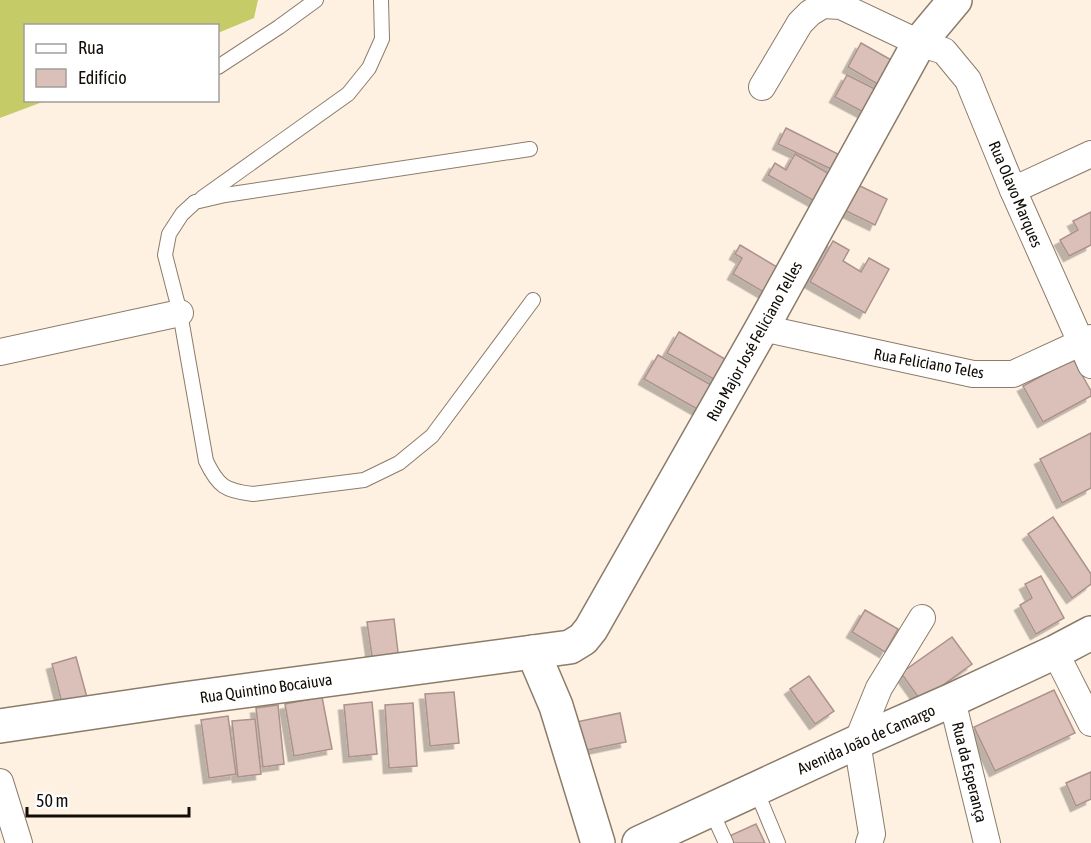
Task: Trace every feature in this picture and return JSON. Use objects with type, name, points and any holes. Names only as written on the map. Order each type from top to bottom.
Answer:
[{"type":"main road","name":"Rua Major José Feliciano Telles","points":[[532,652],[570,647],[583,639],[591,629],[762,328],[918,43],[956,0]]},
{"type":"main road","name":"Avenida João de Camargo","points":[[639,843],[857,741],[952,700],[1091,633]]},
{"type":"main road","name":"Rua Quintino Bocaiuva","points":[[0,726],[532,652]]},
{"type":"main road","points":[[532,652],[556,706],[598,843]]},
{"type":"street","name":"Rua Olavo Marques","points":[[762,87],[800,23],[823,5],[841,6],[918,43],[944,51],[968,80],[1013,190],[1088,349]]},
{"type":"street","points":[[1013,190],[1091,154]]},
{"type":"street","points":[[0,352],[180,313]]},
{"type":"street","name":"Rua Feliciano Teles","points":[[762,328],[973,374],[1013,374],[1088,349]]},
{"type":"street","points":[[871,840],[857,741],[879,688],[922,618]]},
{"type":"street","points":[[1055,652],[1091,723]]},
{"type":"street","name":"Rua da Esperança","points":[[952,700],[987,843]]},
{"type":"street","points":[[0,782],[18,843]]},
{"type":"lane","points":[[219,66],[316,0]]},
{"type":"lane","points":[[381,0],[382,39],[369,68],[348,94],[195,202],[182,214],[169,234],[165,255],[180,313],[206,461],[213,476],[223,487],[253,494],[364,480],[399,463],[432,436],[533,300]]},
{"type":"lane","points":[[195,202],[225,195],[530,149]]},
{"type":"lane","points":[[756,790],[778,843]]},
{"type":"lane","points":[[711,810],[726,843]]},
{"type":"green space","points":[[0,0],[258,0],[254,18],[219,33],[219,24],[24,24],[24,102],[42,102],[0,118]]},
{"type":"building","points":[[861,43],[895,62],[881,86],[848,67]]},
{"type":"building","points":[[847,75],[879,91],[867,114],[835,97]]},
{"type":"building","points":[[786,128],[838,154],[831,169],[778,144]]},
{"type":"building","points":[[795,154],[833,176],[818,203],[768,175],[775,163],[786,170]]},
{"type":"building","points":[[854,183],[887,199],[875,225],[842,209]]},
{"type":"building","points":[[1091,212],[1091,245],[1069,256],[1060,240],[1078,230],[1073,221]]},
{"type":"building","points":[[833,241],[849,250],[843,261],[861,272],[869,258],[889,269],[865,313],[810,282]]},
{"type":"building","points":[[740,245],[787,273],[772,297],[733,274],[742,258],[735,254]]},
{"type":"building","points":[[679,332],[730,362],[719,382],[667,353]]},
{"type":"building","points":[[658,355],[720,390],[706,414],[644,379]]},
{"type":"building","points":[[1073,359],[1091,391],[1091,396],[1043,422],[1023,386]]},
{"type":"building","points":[[1091,433],[1091,488],[1062,503],[1040,459]]},
{"type":"building","points":[[1053,517],[1091,574],[1091,584],[1072,598],[1028,534]]},
{"type":"building","points":[[1041,576],[1064,618],[1036,634],[1020,605],[1032,598],[1025,584]]},
{"type":"building","points":[[865,610],[898,629],[885,652],[852,632]]},
{"type":"building","points":[[394,619],[399,660],[373,663],[367,622]]},
{"type":"building","points":[[952,637],[972,664],[921,701],[901,673]]},
{"type":"building","points":[[76,657],[88,701],[63,707],[52,664]]},
{"type":"building","points":[[809,676],[834,711],[815,724],[790,689]]},
{"type":"building","points":[[1054,690],[1075,733],[995,771],[974,727]]},
{"type":"building","points":[[454,692],[459,743],[430,746],[425,694]]},
{"type":"building","points":[[322,697],[332,749],[294,756],[285,704]]},
{"type":"building","points":[[372,702],[377,754],[349,757],[344,705]]},
{"type":"building","points":[[413,703],[417,766],[389,768],[385,705]]},
{"type":"building","points":[[278,705],[284,764],[263,767],[256,708]]},
{"type":"building","points":[[620,713],[626,742],[582,751],[576,722]]},
{"type":"building","points":[[228,716],[236,774],[209,778],[201,720]]},
{"type":"building","points":[[255,719],[261,774],[238,777],[232,721]]},
{"type":"building","points":[[1091,772],[1091,799],[1076,806],[1066,783]]},
{"type":"building","points":[[756,824],[765,843],[730,843],[727,837]]}]
